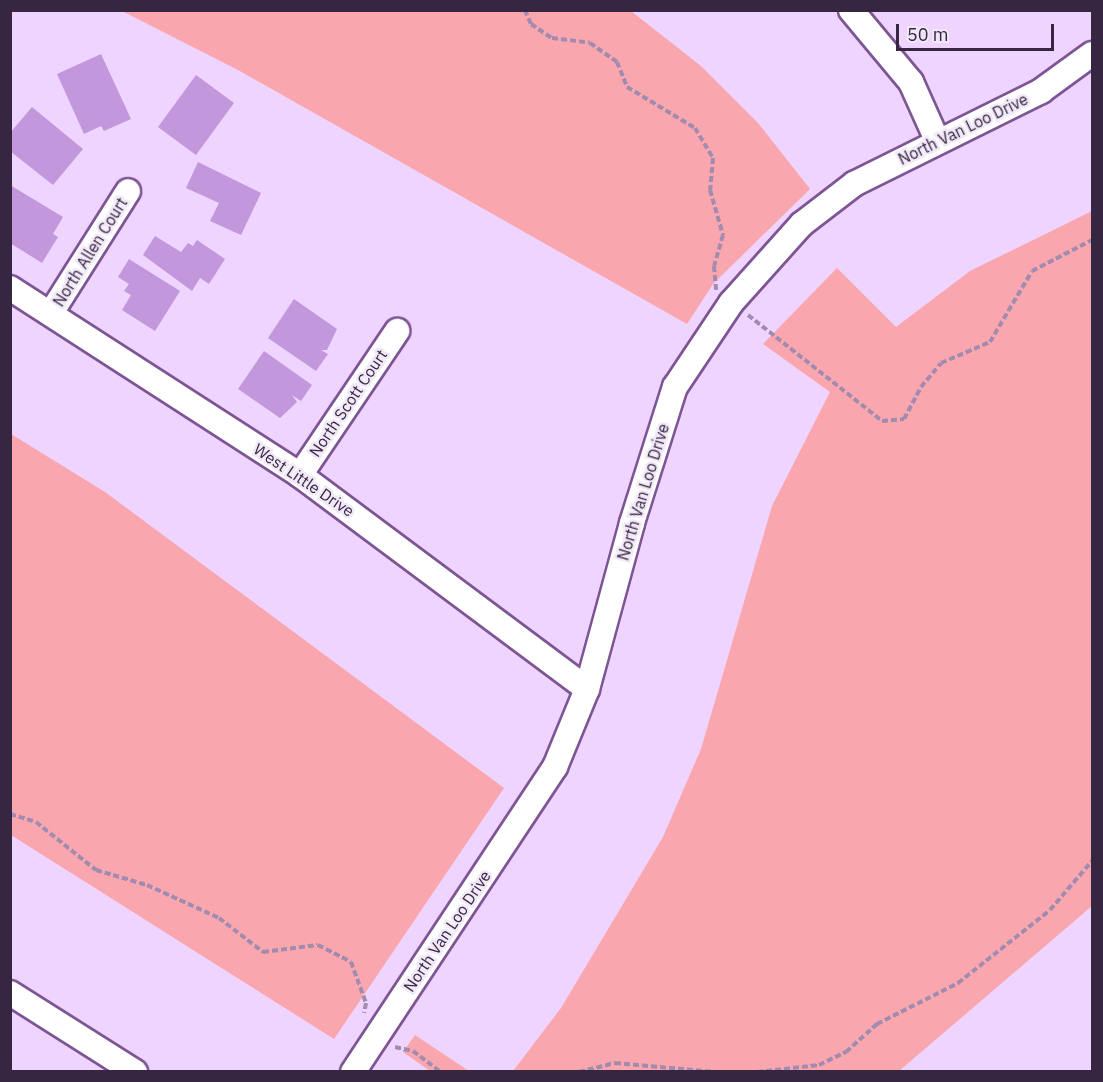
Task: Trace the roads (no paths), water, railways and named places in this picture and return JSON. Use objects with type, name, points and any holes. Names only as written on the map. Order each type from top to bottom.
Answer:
[{"type":"street","points":[[850,10],[911,82],[937,140]]},
{"type":"street","name":"North Van Loo Drive","points":[[353,1071],[555,767],[587,689],[632,523],[675,387],[731,303],[802,224],[854,184],[937,140],[1041,91],[1092,54]]},
{"type":"street","name":"North Allen Court","points":[[51,313],[128,191]]},
{"type":"street","name":"West Little Drive","points":[[10,288],[51,313],[72,331],[300,475],[587,689]]},
{"type":"street","name":"North Scott Court","points":[[300,475],[397,331]]},
{"type":"street","points":[[10,993],[135,1071]]}]
